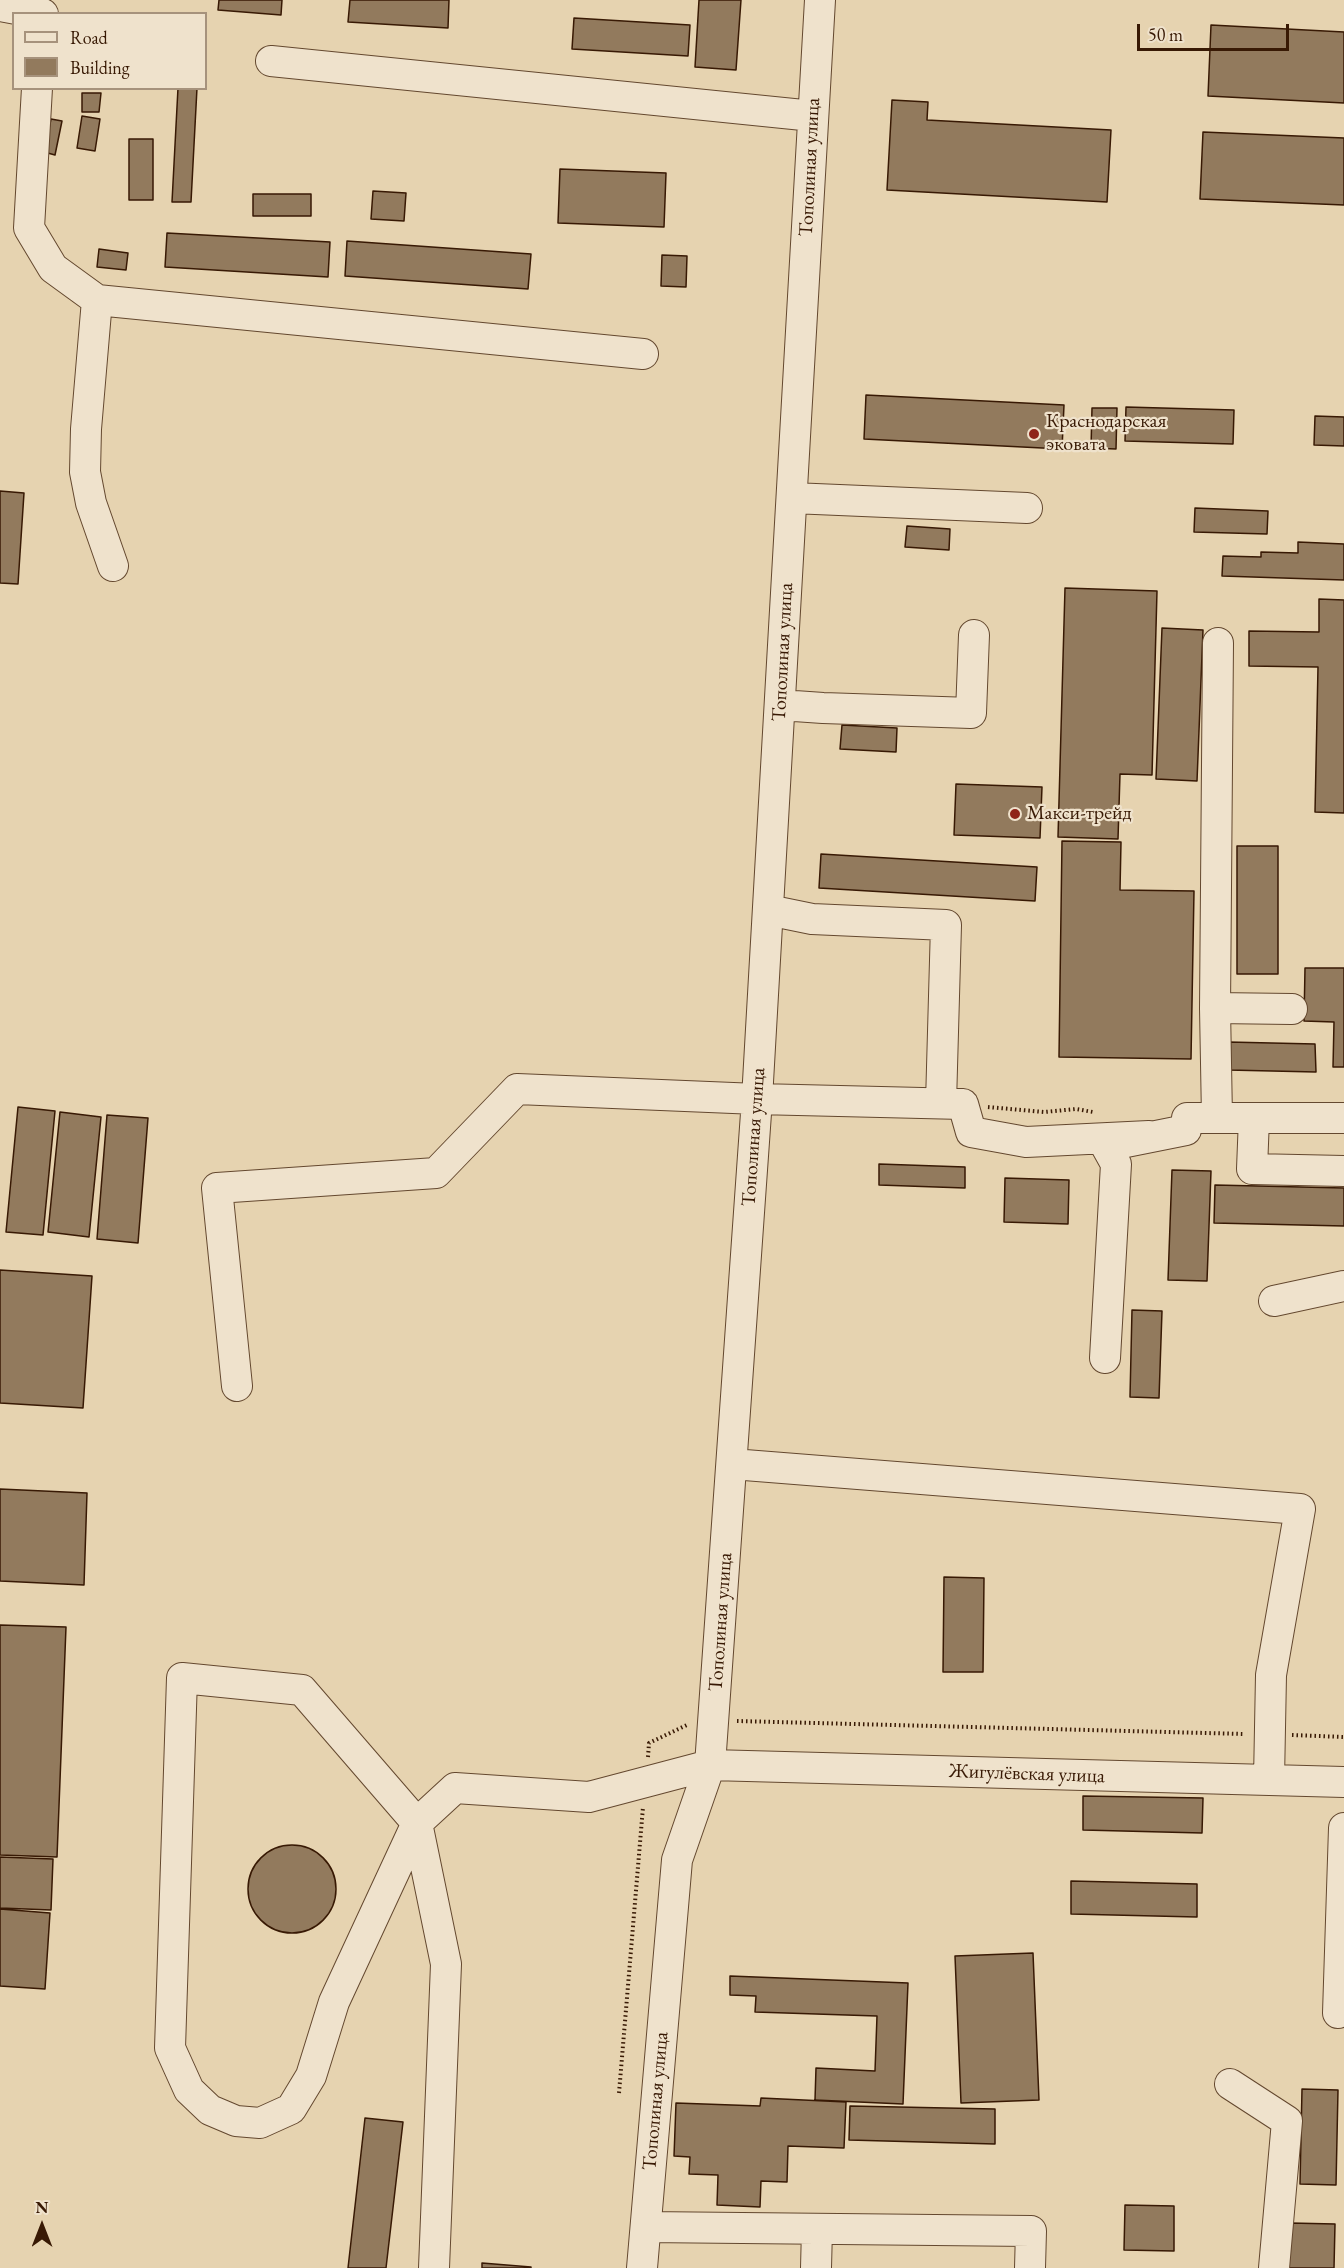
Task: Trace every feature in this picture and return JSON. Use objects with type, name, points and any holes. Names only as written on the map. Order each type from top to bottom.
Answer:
[{"type":"street","name":"Тополиная улица","points":[[642,2268],[677,1860],[710,1766],[757,1099],[820,0]]},
{"type":"street","points":[[0,6],[37,12]]},
{"type":"street","points":[[270,61],[813,116]]},
{"type":"street","points":[[37,90],[29,228],[54,268],[97,300],[642,354]]},
{"type":"street","points":[[97,300],[86,429],[85,472],[91,503],[113,566]]},
{"type":"street","points":[[792,498],[1027,508]]},
{"type":"street","points":[[780,705],[970,713],[974,635]]},
{"type":"street","points":[[1217,1118],[1215,1008],[1218,643]]},
{"type":"street","points":[[768,910],[812,919],[946,925],[952,1104],[971,1132],[1026,1142],[1149,1136]]},
{"type":"street","points":[[1215,1008],[1292,1009]]},
{"type":"street","points":[[237,1386],[217,1188],[436,1173],[516,1089],[952,1104]]},
{"type":"street","points":[[1105,1358],[1116,1164],[1106,1146],[1186,1130],[1187,1118],[1344,1118]]},
{"type":"street","points":[[1254,1118],[1252,1169],[1344,1171]]},
{"type":"street","points":[[1274,1301],[1344,1286]]},
{"type":"street","points":[[732,1464],[1300,1509],[1271,1675],[1269,1780]]},
{"type":"street","points":[[417,1823],[334,2002],[311,2076],[291,2109],[260,2123],[236,2121],[210,2110],[189,2090],[170,2048],[182,1678],[302,1690],[417,1823],[446,1964],[434,2268]]},
{"type":"street","name":"Жигулёвская улица","points":[[417,1823],[455,1788],[589,1797],[710,1766],[1344,1782]]},
{"type":"street","points":[[1338,2013],[1344,1828]]},
{"type":"street","points":[[1230,2084],[1287,2121],[1274,2268]]},
{"type":"street","points":[[646,2228],[1031,2231],[1030,2268]]},
{"type":"street","points":[[816,2268],[818,2229]]},
{"type":"path","points":[[952,1104],[1044,1112],[1076,1109],[1098,1113]]},
{"type":"building","points":[[219,0],[282,0],[281,15],[218,10]]},
{"type":"building","points":[[350,0],[449,0],[448,28],[348,22]]},
{"type":"building","points":[[699,0],[741,0],[736,70],[695,67]]},
{"type":"building","points":[[574,18],[690,25],[688,56],[572,49]]},
{"type":"building","points":[[1211,25],[1344,32],[1344,103],[1208,96]]},
{"type":"building","points":[[178,90],[197,90],[191,202],[172,202]]},
{"type":"building","points":[[82,93],[101,93],[99,112],[82,112]]},
{"type":"building","points":[[892,100],[928,102],[927,120],[1111,130],[1107,202],[887,190]]},
{"type":"building","points":[[82,116],[100,119],[95,151],[77,148]]},
{"type":"building","points":[[51,119],[62,121],[55,155],[44,152]]},
{"type":"building","points":[[1203,132],[1344,138],[1344,205],[1200,199]]},
{"type":"building","points":[[129,139],[153,139],[153,200],[129,200]]},
{"type":"building","points":[[560,169],[666,173],[664,227],[558,223]]},
{"type":"building","points":[[373,191],[406,193],[404,221],[371,219]]},
{"type":"building","points":[[253,194],[311,194],[311,216],[253,216]]},
{"type":"building","points":[[167,233],[330,242],[328,277],[165,267]]},
{"type":"building","points":[[347,241],[531,254],[528,289],[345,276]]},
{"type":"building","points":[[99,249],[128,253],[126,270],[97,267]]},
{"type":"building","points":[[662,255],[687,256],[686,287],[661,286]]},
{"type":"building","points":[[866,395],[1064,405],[1062,449],[864,439]]},
{"type":"building","points":[[1126,407],[1234,410],[1233,444],[1125,441]]},
{"type":"building","points":[[1092,408],[1117,408],[1116,449],[1091,448]]},
{"type":"building","points":[[1315,416],[1344,417],[1344,446],[1314,445]]},
{"type":"building","points":[[0,491],[24,493],[18,584],[0,583]]},
{"type":"building","points":[[1195,508],[1268,511],[1267,534],[1194,532]]},
{"type":"building","points":[[907,526],[950,529],[949,550],[905,547]]},
{"type":"building","points":[[1298,542],[1344,544],[1344,580],[1222,576],[1223,556],[1261,557],[1261,552],[1298,553]]},
{"type":"building","points":[[1065,588],[1157,591],[1152,775],[1120,774],[1118,839],[1058,837]]},
{"type":"building","points":[[1319,599],[1344,600],[1344,813],[1315,812],[1318,667],[1249,666],[1249,631],[1319,632]]},
{"type":"building","points":[[1162,628],[1203,630],[1197,781],[1156,779]]},
{"type":"building","points":[[842,725],[897,728],[896,752],[840,749]]},
{"type":"building","points":[[956,784],[1042,787],[1040,838],[954,835]]},
{"type":"building","points":[[1062,841],[1121,842],[1120,890],[1194,891],[1191,1059],[1059,1057]]},
{"type":"building","points":[[1237,846],[1278,846],[1278,974],[1237,974]]},
{"type":"building","points":[[821,854],[1037,867],[1035,901],[819,888]]},
{"type":"building","points":[[1305,968],[1344,968],[1344,1067],[1333,1067],[1334,1022],[1304,1021]]},
{"type":"building","points":[[1228,1042],[1315,1044],[1316,1072],[1228,1070]]},
{"type":"building","points":[[18,1107],[55,1111],[43,1235],[6,1232]]},
{"type":"building","points":[[60,1112],[101,1117],[89,1237],[48,1232]]},
{"type":"building","points":[[107,1115],[148,1118],[138,1243],[97,1239]]},
{"type":"building","points":[[879,1164],[965,1167],[965,1188],[879,1185]]},
{"type":"building","points":[[1172,1170],[1211,1171],[1207,1281],[1168,1280]]},
{"type":"building","points":[[1005,1178],[1069,1180],[1068,1224],[1004,1222]]},
{"type":"building","points":[[1215,1185],[1344,1188],[1344,1226],[1214,1223]]},
{"type":"building","points":[[0,1270],[92,1276],[83,1408],[0,1403]]},
{"type":"building","points":[[1132,1310],[1162,1311],[1159,1398],[1130,1397]]},
{"type":"building","points":[[0,1489],[87,1493],[84,1585],[0,1581]]},
{"type":"building","points":[[944,1577],[984,1578],[983,1672],[943,1672]]},
{"type":"building","points":[[0,1625],[66,1627],[57,1857],[0,1855]]},
{"type":"building","points":[[1083,1796],[1203,1798],[1202,1833],[1083,1830]]},
{"type":"building","points":[[292,1845],[309,1849],[323,1858],[332,1872],[336,1889],[332,1906],[323,1920],[309,1929],[292,1933],[275,1929],[261,1920],[252,1906],[248,1889],[252,1872],[261,1858],[275,1849]]},
{"type":"building","points":[[0,1857],[53,1859],[51,1910],[0,1908]]},
{"type":"building","points":[[1071,1881],[1197,1884],[1197,1917],[1071,1914]]},
{"type":"building","points":[[0,1909],[50,1913],[45,1989],[0,1986]]},
{"type":"building","points":[[1033,1953],[1039,2100],[961,2103],[955,1956]]},
{"type":"building","points":[[730,1976],[908,1983],[903,2104],[815,2100],[816,2068],[875,2071],[877,2016],[755,2012],[756,1996],[730,1995]]},
{"type":"building","points":[[1302,2089],[1338,2090],[1336,2185],[1300,2184]]},
{"type":"building","points":[[761,2098],[846,2102],[844,2148],[788,2146],[787,2182],[761,2181],[760,2207],[717,2205],[718,2175],[689,2174],[690,2157],[674,2156],[676,2103],[760,2106]]},
{"type":"building","points":[[850,2106],[995,2109],[995,2144],[849,2140]]},
{"type":"building","points":[[365,2118],[403,2122],[386,2268],[348,2268]]},
{"type":"building","points":[[1125,2205],[1174,2206],[1174,2251],[1124,2250]]},
{"type":"building","points":[[1290,2223],[1335,2224],[1334,2268],[1289,2268]]},
{"type":"building","points":[[482,2263],[531,2267],[531,2268],[482,2268]]},
{"type":"place","name":"Краснодарская эковата","points":[[1034,434]]},
{"type":"place","name":"Макси-трейд","points":[[1015,814]]}]
